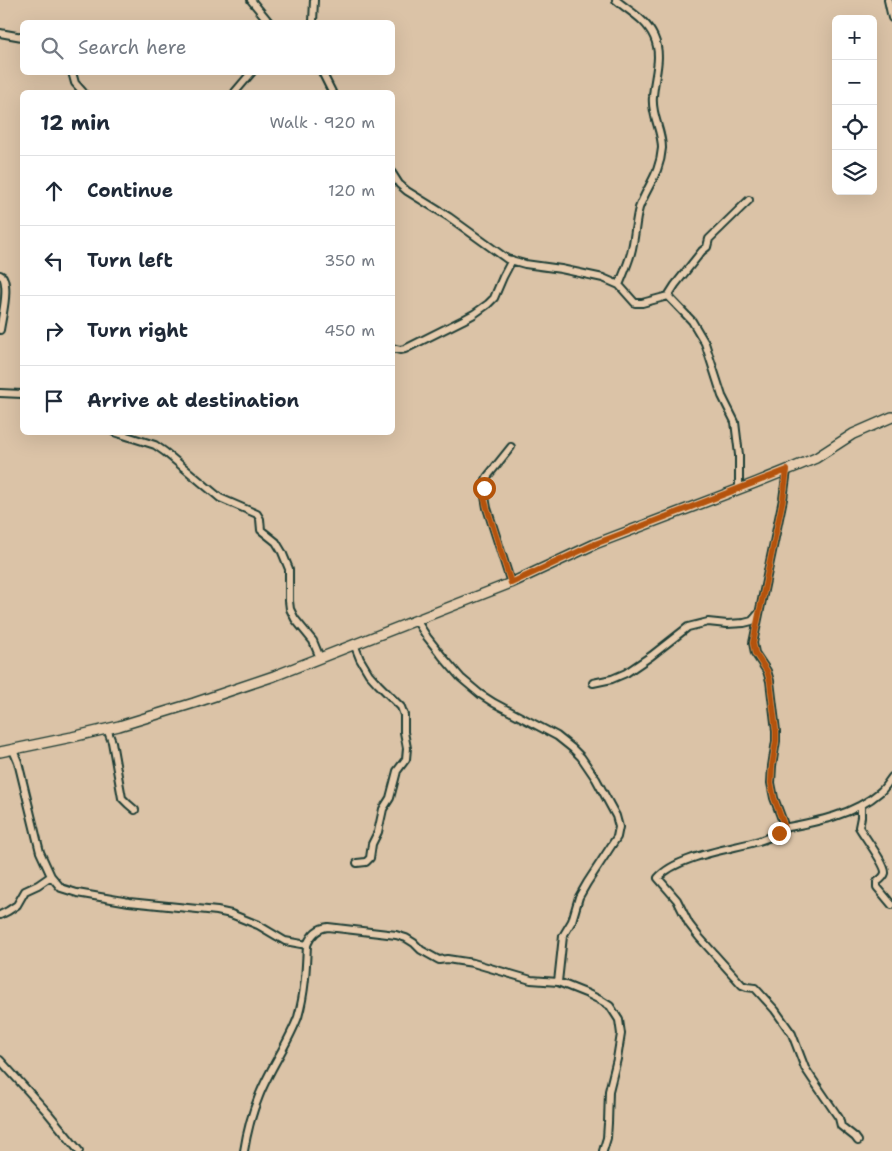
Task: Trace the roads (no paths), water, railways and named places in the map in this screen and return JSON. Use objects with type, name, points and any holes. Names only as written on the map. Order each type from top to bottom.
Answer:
[{"type":"street","points":[[251,0],[267,20]]},
{"type":"street","points":[[313,20],[314,0]]},
{"type":"street","points":[[616,0],[638,16],[654,36],[657,46],[658,66],[652,106],[661,132],[662,147],[659,168],[644,196],[635,228],[631,254],[619,285]]},
{"type":"street","points":[[888,0],[892,18]]},
{"type":"street","points":[[0,33],[20,37]]},
{"type":"street","points":[[73,75],[75,83],[81,90]]},
{"type":"street","points":[[237,90],[249,75]]},
{"type":"street","points":[[324,75],[331,90]]},
{"type":"street","points":[[395,178],[407,191],[444,214],[507,259],[603,278],[619,285],[635,303],[668,296],[707,247],[709,239],[749,200]]},
{"type":"street","points":[[395,348],[405,349],[480,310],[494,298],[502,277],[512,260]]},
{"type":"street","points":[[0,275],[3,277],[6,286],[0,330]]},
{"type":"street","points":[[668,296],[692,320],[705,343],[722,396],[736,422],[739,455],[739,490]]},
{"type":"street","points":[[0,393],[20,394]]},
{"type":"street","points":[[0,752],[107,729],[246,686],[511,583],[595,544],[739,490],[816,458],[853,434],[892,417]]},
{"type":"street","points":[[123,435],[155,445],[220,498],[257,514],[260,519],[261,530],[276,542],[289,569],[290,609],[313,641],[320,658]]},
{"type":"street","points":[[511,447],[487,477],[484,493],[511,583]]},
{"type":"street","points":[[787,470],[783,499],[753,643],[755,653],[767,671],[770,681],[776,732],[771,783],[774,798],[783,822],[783,828],[779,833],[759,841],[702,854],[669,869],[658,876],[658,878],[677,900],[690,924],[708,948],[742,985],[754,988],[774,1010],[792,1034],[805,1068],[839,1118],[841,1126],[858,1141]]},
{"type":"street","points":[[593,682],[612,680],[626,673],[651,656],[684,629],[691,626],[708,622],[744,623],[754,619],[759,613]]},
{"type":"street","points":[[416,620],[427,637],[461,678],[480,694],[557,736],[576,752],[596,778],[616,816],[619,827],[617,837],[579,897],[572,921],[563,936],[558,982]]},
{"type":"street","points":[[354,644],[369,674],[401,707],[404,715],[404,732],[407,748],[406,759],[397,771],[390,798],[383,809],[379,828],[372,844],[370,858],[366,862],[357,863]]},
{"type":"street","points":[[107,729],[112,742],[122,798],[135,810]]},
{"type":"street","points":[[13,750],[18,762],[40,852],[52,876],[61,888],[71,892],[129,902],[231,914],[258,925],[285,941],[307,944]]},
{"type":"street","points":[[783,828],[834,816],[861,805],[881,792],[892,777]]},
{"type":"street","points":[[861,805],[859,827],[873,847],[884,870],[883,877],[877,882],[877,887],[892,905]]},
{"type":"street","points":[[0,914],[17,905],[25,891],[52,876]]},
{"type":"street","points":[[244,1151],[259,1096],[298,1016],[304,990],[307,944],[312,935],[320,928],[323,928],[386,933],[406,938],[421,950],[439,960],[473,962],[530,980],[558,982],[610,1006],[619,1020],[620,1034],[617,1059],[609,1091],[607,1138],[604,1151]]},
{"type":"street","points":[[0,1060],[48,1113],[79,1151]]}]
